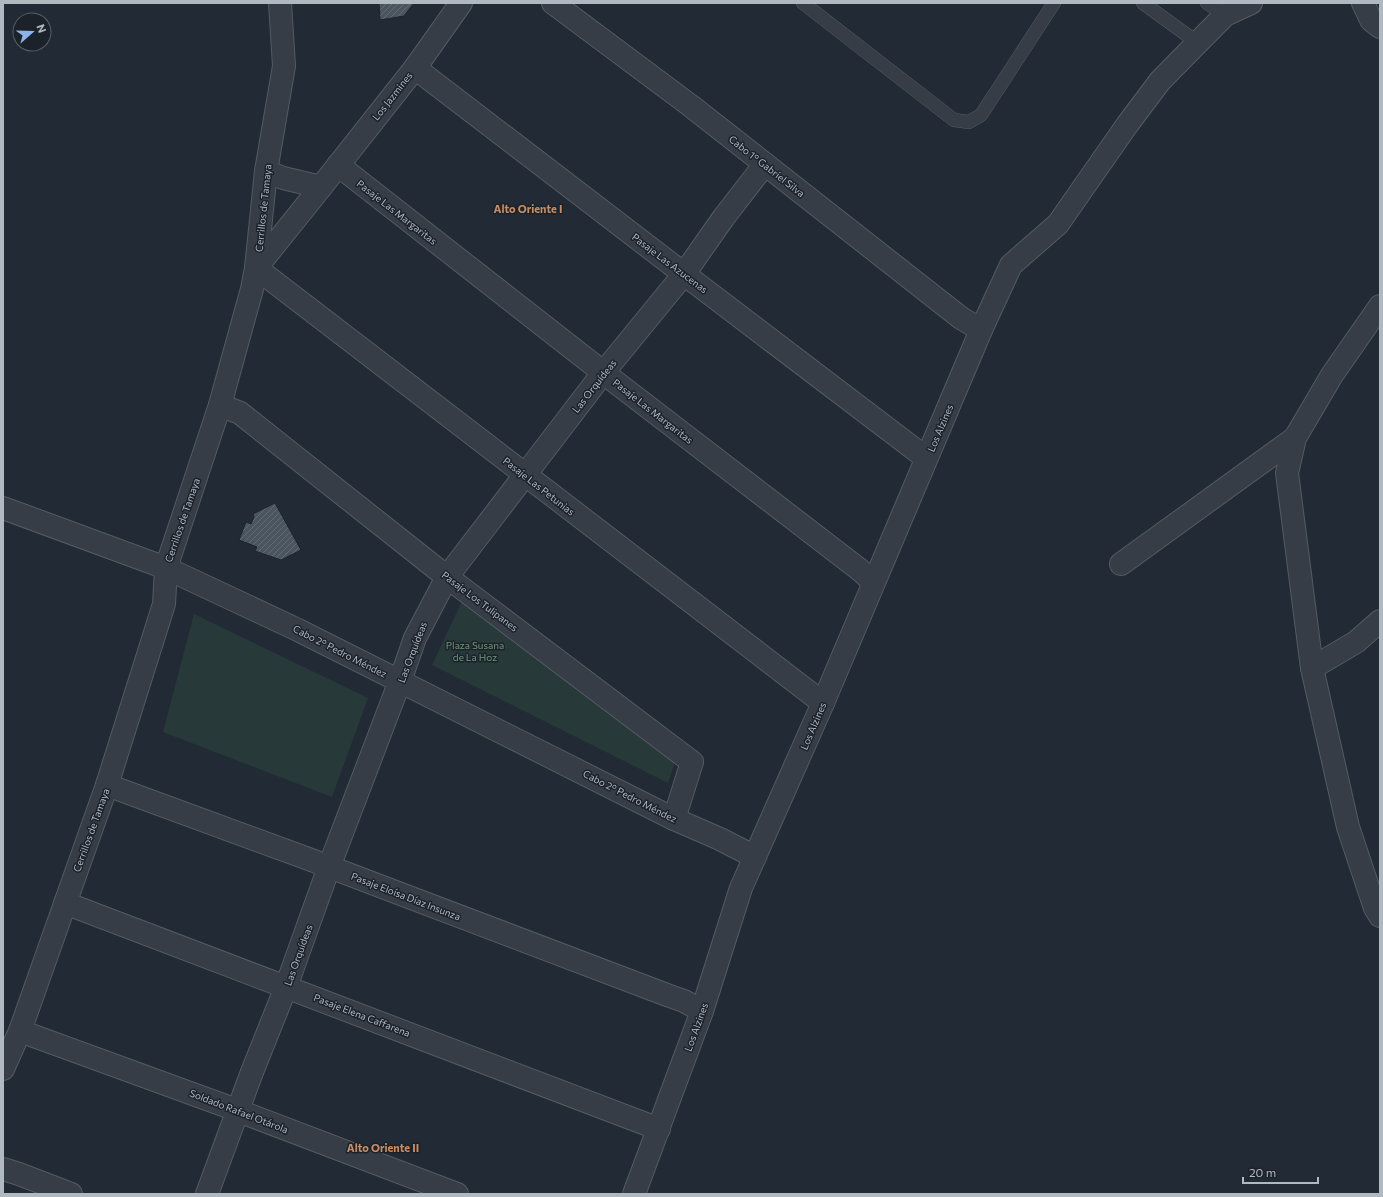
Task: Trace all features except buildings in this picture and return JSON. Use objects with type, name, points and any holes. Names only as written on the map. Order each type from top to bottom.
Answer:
[{"type":"street","name":"Cerrillos de Tamaya","points":[[3,1069],[20,1031],[107,785],[164,604],[166,568],[220,405],[256,268],[266,171],[284,66],[280,3]]},
{"type":"street","name":"Los Jazmines","points":[[256,268],[322,188],[338,165],[415,68],[461,3]]},
{"type":"street","name":"Cabo 1° Gabriel Silva","points":[[553,3],[691,106],[961,318],[980,330]]},
{"type":"street","points":[[1198,43],[1224,15],[1251,3]]},
{"type":"street","points":[[1363,3],[1371,20],[1380,27]]},
{"type":"street","name":"Los Alzines","points":[[634,1194],[702,1011],[741,888],[823,703],[867,576],[926,458],[980,330],[1011,265],[1058,224],[1127,125],[1160,81],[1198,43]]},
{"type":"street","name":"Pasaje Las Azucenas","points":[[415,68],[926,458]]},
{"type":"street","name":"Las Orquídeas","points":[[207,1194],[252,1072],[286,987],[329,867],[415,638],[447,577],[524,474],[603,373],[684,274],[724,217],[765,164]]},
{"type":"street","name":"Pasaje Las Margaritas","points":[[338,165],[603,373],[867,576]]},
{"type":"street","points":[[266,171],[283,178],[322,188]]},
{"type":"street","name":"Pasaje Las Petunias","points":[[256,268],[823,703]]},
{"type":"street","points":[[1380,306],[1332,375],[1295,438],[1287,474],[1312,668],[1348,827],[1375,908],[1380,916]]},
{"type":"street","name":"Pasaje Los Tulipanes","points":[[220,405],[240,413],[447,577],[692,762],[674,819]]},
{"type":"street","points":[[1121,564],[1295,438]]},
{"type":"street","name":"Cabo 2° Pedro Méndez","points":[[3,508],[166,568],[298,630],[674,819],[720,839],[755,857]]},
{"type":"street","points":[[1312,668],[1356,642],[1380,620]]},
{"type":"street","name":"Pasaje Eloísa Díaz Insunza","points":[[107,785],[684,1001],[702,1011]]},
{"type":"street","name":"Pasaje Elena Caffarena","points":[[65,903],[659,1129]]},
{"type":"street","name":"Soldado Rafael Otárola","points":[[20,1031],[238,1111],[457,1194]]},
{"type":"street","points":[[3,1169],[71,1194]]},
{"type":"lane","points":[[804,3],[954,120],[969,122],[981,115],[1054,3]]},
{"type":"lane","points":[[1143,3],[1198,43]]},
{"type":"lane","points":[[1207,3],[1224,15]]},
{"type":"green space","name":"Plaza Susana de La Hoz","points":[[462,601],[675,762],[668,783],[432,665]]},
{"type":"green space","points":[[194,614],[368,698],[332,797],[163,732]]},
{"type":"district","name":"Alto Oriente I","points":[[528,208]]},
{"type":"district","name":"Alto Oriente II","points":[[383,1147]]}]
